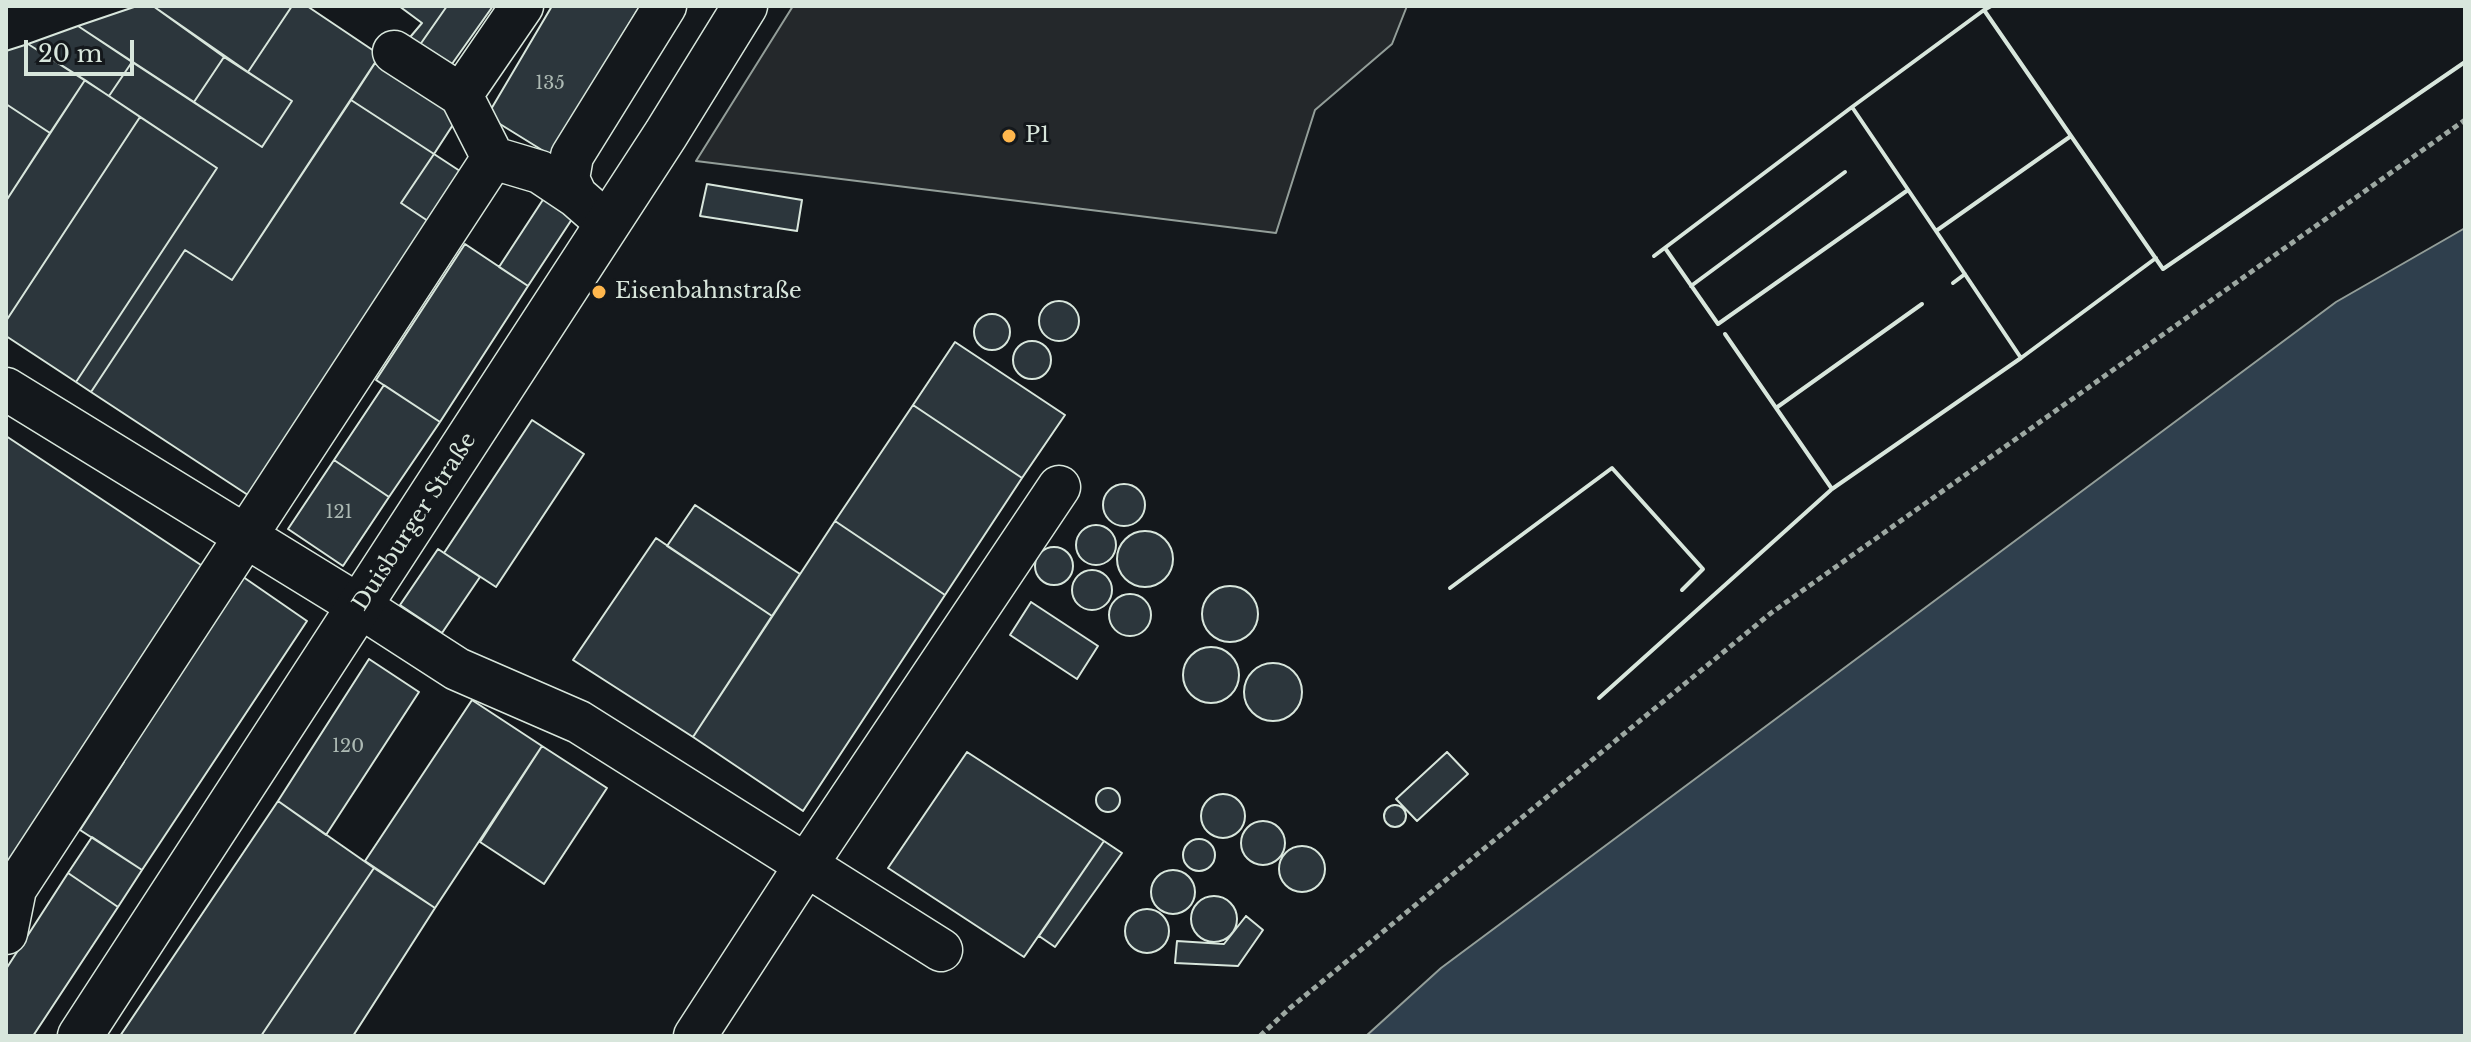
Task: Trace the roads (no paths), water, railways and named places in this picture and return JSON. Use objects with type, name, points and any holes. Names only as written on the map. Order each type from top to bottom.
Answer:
[{"type":"main road","name":"Duisburger Straße","points":[[80,1036],[361,607],[592,210],[745,6]]},
{"type":"lane","points":[[461,95],[522,6]]},
{"type":"lane","points":[[592,210],[568,179],[572,156],[665,6]]},
{"type":"lane","points":[[394,52],[461,95],[493,158],[540,172],[592,210]]},
{"type":"lane","points":[[6,933],[15,889],[493,158]]},
{"type":"lane","points":[[6,389],[457,669],[579,722],[941,950]]},
{"type":"lane","points":[[695,1036],[1059,487]]},
{"type":"water","points":[[2465,228],[2465,1036],[1366,1036],[1441,968],[2336,302]]},
{"type":"place","name":"P1","points":[[1009,136]]},
{"type":"place","name":"Eisenbahnstraße","points":[[599,292]]}]
